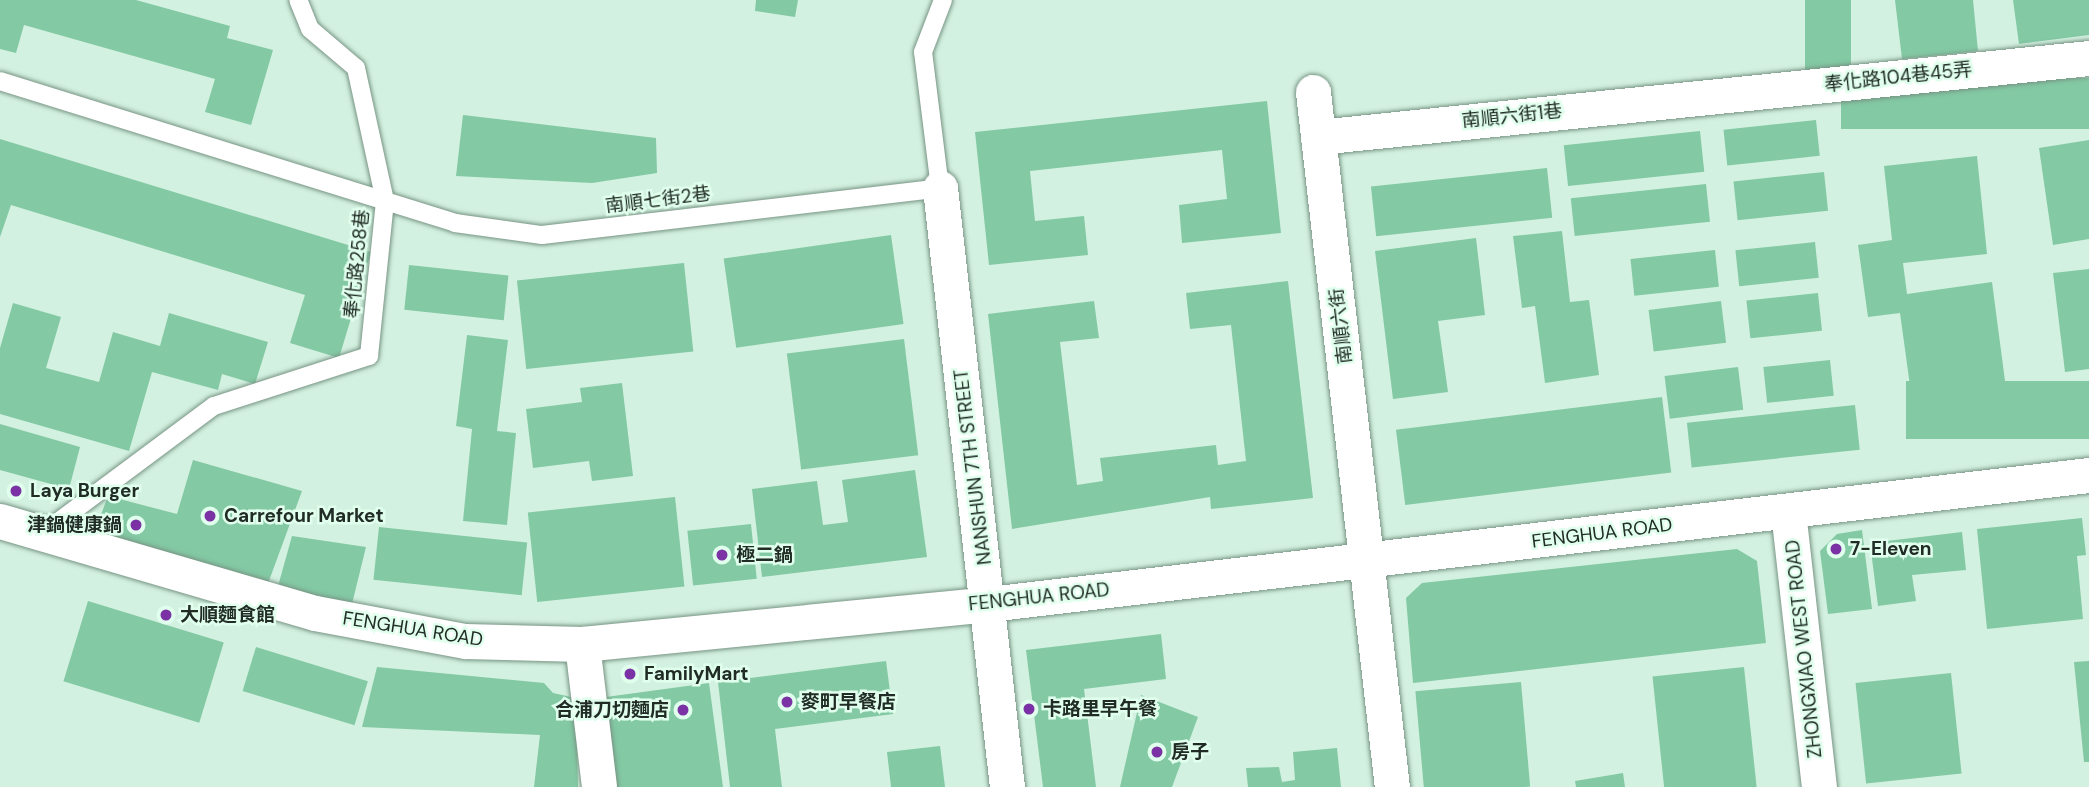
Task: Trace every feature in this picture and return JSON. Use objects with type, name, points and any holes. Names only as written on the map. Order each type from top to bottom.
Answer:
[{"type":"street","name":"奉化路104巷45弄","points":[[1707,96],[2089,58]]},
{"type":"street","name":"南順六街","points":[[1313,92],[1369,559],[1392,787]]},
{"type":"street","name":"南順六街1巷","points":[[1318,137],[1707,96]]},
{"type":"street","name":"NANSHUN 7TH STREET","points":[[940,188],[989,604],[1007,787]]},
{"type":"street","name":"FENGHUA ROAD","points":[[0,521],[315,613],[465,641],[582,644],[989,604],[2089,475]]},
{"type":"street","name":"ZHONGXIAO WEST ROAD","points":[[1788,511],[1819,787]]},
{"type":"street","points":[[582,644],[599,787]]},
{"type":"lane","points":[[298,0],[310,29],[356,68],[385,201]]},
{"type":"lane","points":[[940,188],[923,52],[943,0]]},
{"type":"lane","name":"奉化路258巷","points":[[0,81],[385,201],[369,356],[214,405],[42,534]]},
{"type":"lane","name":"南順七街2巷","points":[[385,201],[455,223],[542,235],[940,188]]},
{"type":"building","points":[[0,0],[136,0],[230,26],[227,38],[273,50],[251,125],[205,112],[215,79],[24,25],[16,53],[0,49]]},
{"type":"building","points":[[756,0],[798,0],[795,17],[755,11]]},
{"type":"building","points":[[1805,0],[1851,0],[1851,72],[1805,72]]},
{"type":"building","points":[[1895,0],[1973,0],[1978,51],[1902,59]]},
{"type":"building","points":[[2013,0],[2089,0],[2089,35],[2019,44]]},
{"type":"building","points":[[1841,78],[2089,78],[2089,129],[1841,129]]},
{"type":"building","points":[[1267,101],[1281,233],[1182,243],[1179,205],[1227,199],[1222,150],[1030,171],[1035,221],[1084,216],[1088,255],[989,265],[975,132]]},
{"type":"building","points":[[463,115],[656,138],[657,173],[592,183],[456,176]]},
{"type":"building","points":[[1816,120],[1820,156],[1727,166],[1724,130]]},
{"type":"building","points":[[1700,131],[1704,172],[1568,186],[1564,145]]},
{"type":"building","points":[[0,139],[371,252],[339,358],[290,343],[305,295],[11,205],[0,237]]},
{"type":"building","points":[[2089,140],[2089,239],[2053,245],[2039,148]]},
{"type":"building","points":[[1977,156],[1987,254],[1903,263],[1907,294],[1992,282],[2005,381],[1911,393],[1900,313],[1868,317],[1858,245],[1892,240],[1884,166]]},
{"type":"building","points":[[1547,168],[1552,218],[1376,236],[1371,187]]},
{"type":"building","points":[[1824,172],[1828,211],[1738,220],[1733,182]]},
{"type":"building","points":[[1706,184],[1710,222],[1575,236],[1571,198]]},
{"type":"building","points":[[1562,231],[1570,302],[1589,300],[1599,375],[1545,383],[1535,306],[1522,308],[1513,236]]},
{"type":"building","points":[[891,235],[904,324],[736,348],[724,259]]},
{"type":"building","points":[[1476,238],[1485,315],[1438,321],[1448,392],[1393,399],[1375,251]]},
{"type":"building","points":[[1815,242],[1819,278],[1739,286],[1735,250]]},
{"type":"building","points":[[1715,250],[1719,287],[1634,296],[1630,259]]},
{"type":"building","points":[[684,263],[693,352],[526,369],[517,281]]},
{"type":"building","points":[[409,265],[508,275],[504,320],[404,310]]},
{"type":"building","points":[[2089,269],[2089,369],[2065,372],[2053,273]]},
{"type":"building","points":[[1288,281],[1313,498],[1211,509],[1210,497],[1012,529],[988,314],[1094,301],[1099,338],[1060,342],[1077,485],[1103,481],[1100,458],[1216,445],[1218,465],[1246,461],[1231,325],[1190,329],[1186,293]]},
{"type":"building","points":[[1818,293],[1822,331],[1750,338],[1746,301]]},
{"type":"building","points":[[1721,301],[1726,343],[1654,352],[1649,310]]},
{"type":"building","points":[[13,303],[61,317],[46,368],[99,382],[113,332],[160,346],[169,313],[268,342],[255,384],[222,374],[218,390],[152,372],[129,451],[0,414],[0,348]]},
{"type":"building","points":[[467,335],[508,340],[497,431],[516,433],[507,525],[463,521],[472,429],[456,426]]},
{"type":"building","points":[[904,339],[918,455],[801,470],[787,353]]},
{"type":"building","points":[[1830,360],[1834,396],[1767,403],[1763,367]]},
{"type":"building","points":[[1738,367],[1743,410],[1670,419],[1665,376]]},
{"type":"building","points":[[1906,381],[2089,381],[2089,439],[1906,439]]},
{"type":"building","points":[[622,383],[633,476],[592,481],[589,461],[533,468],[526,409],[582,402],[580,388]]},
{"type":"building","points":[[1662,397],[1671,472],[1405,505],[1396,430]]},
{"type":"building","points":[[1855,405],[1860,450],[1692,467],[1687,423]]},
{"type":"building","points":[[0,424],[80,447],[69,489],[0,470]]},
{"type":"building","points":[[193,460],[302,491],[266,589],[93,536],[108,496],[177,514]]},
{"type":"building","points":[[915,470],[927,557],[762,577],[752,489],[817,481],[823,525],[848,522],[842,480]]},
{"type":"building","points":[[675,497],[684,587],[537,602],[528,512]]},
{"type":"building","points":[[2082,518],[2086,555],[2077,556],[2083,619],[1987,629],[1977,529]]},
{"type":"building","name":"極二鍋","points":[[751,524],[757,579],[693,585],[687,531]]},
{"type":"building","points":[[379,527],[527,543],[522,595],[373,580]]},
{"type":"building","points":[[1862,530],[1872,609],[1828,614],[1820,551],[1837,534]]},
{"type":"building","points":[[1962,532],[1966,570],[1912,575],[1916,601],[1878,606],[1870,543]]},
{"type":"building","points":[[292,536],[366,547],[350,612],[275,597]]},
{"type":"building","points":[[1737,549],[1757,561],[1766,643],[1413,683],[1406,598],[1422,583]]},
{"type":"building","points":[[88,601],[224,643],[199,723],[63,681]]},
{"type":"building","points":[[1161,634],[1166,679],[1084,689],[1096,787],[1043,787],[1026,650]]},
{"type":"building","points":[[256,647],[368,681],[354,725],[243,691]]},
{"type":"building","points":[[886,661],[893,714],[775,729],[782,787],[730,787],[718,682]]},
{"type":"building","points":[[2089,661],[2089,762],[2084,762],[2074,662]]},
{"type":"building","points":[[377,667],[544,683],[553,693],[576,698],[578,787],[534,787],[540,735],[362,727]]},
{"type":"building","points":[[1744,667],[1757,787],[1664,787],[1653,677]]},
{"type":"building","points":[[1951,673],[1962,773],[1866,783],[1856,683]]},
{"type":"building","points":[[1521,682],[1530,787],[1424,787],[1415,691]]},
{"type":"building","points":[[709,683],[723,787],[617,787],[606,697]]},
{"type":"building","name":"房子","points":[[1141,695],[1198,717],[1172,787],[1120,787]]},
{"type":"building","points":[[940,746],[945,787],[891,787],[887,752]]},
{"type":"building","points":[[1337,748],[1341,787],[1248,787],[1246,768],[1279,767],[1282,782],[1295,780],[1293,752]]},
{"type":"building","points":[[1623,773],[1625,787],[1576,787],[1575,781]]},
{"type":"place","name":"Laya Burger","points":[[16,491]]},
{"type":"place","name":"Carrefour Market","points":[[210,516]]},
{"type":"place","name":"津鍋健康鍋","points":[[136,525]]},
{"type":"place","name":"7-Eleven","points":[[1836,549]]},
{"type":"place","name":"極二鍋","points":[[722,555]]},
{"type":"place","name":"大順麵食館","points":[[166,615]]},
{"type":"place","name":"FamilyMart","points":[[630,674]]},
{"type":"place","name":"麥町早餐店","points":[[787,702]]},
{"type":"place","name":"卡路里早午餐","points":[[1029,709]]},
{"type":"place","name":"合浦刀切麵店","points":[[683,710]]},
{"type":"place","name":"房子","points":[[1157,752]]}]
